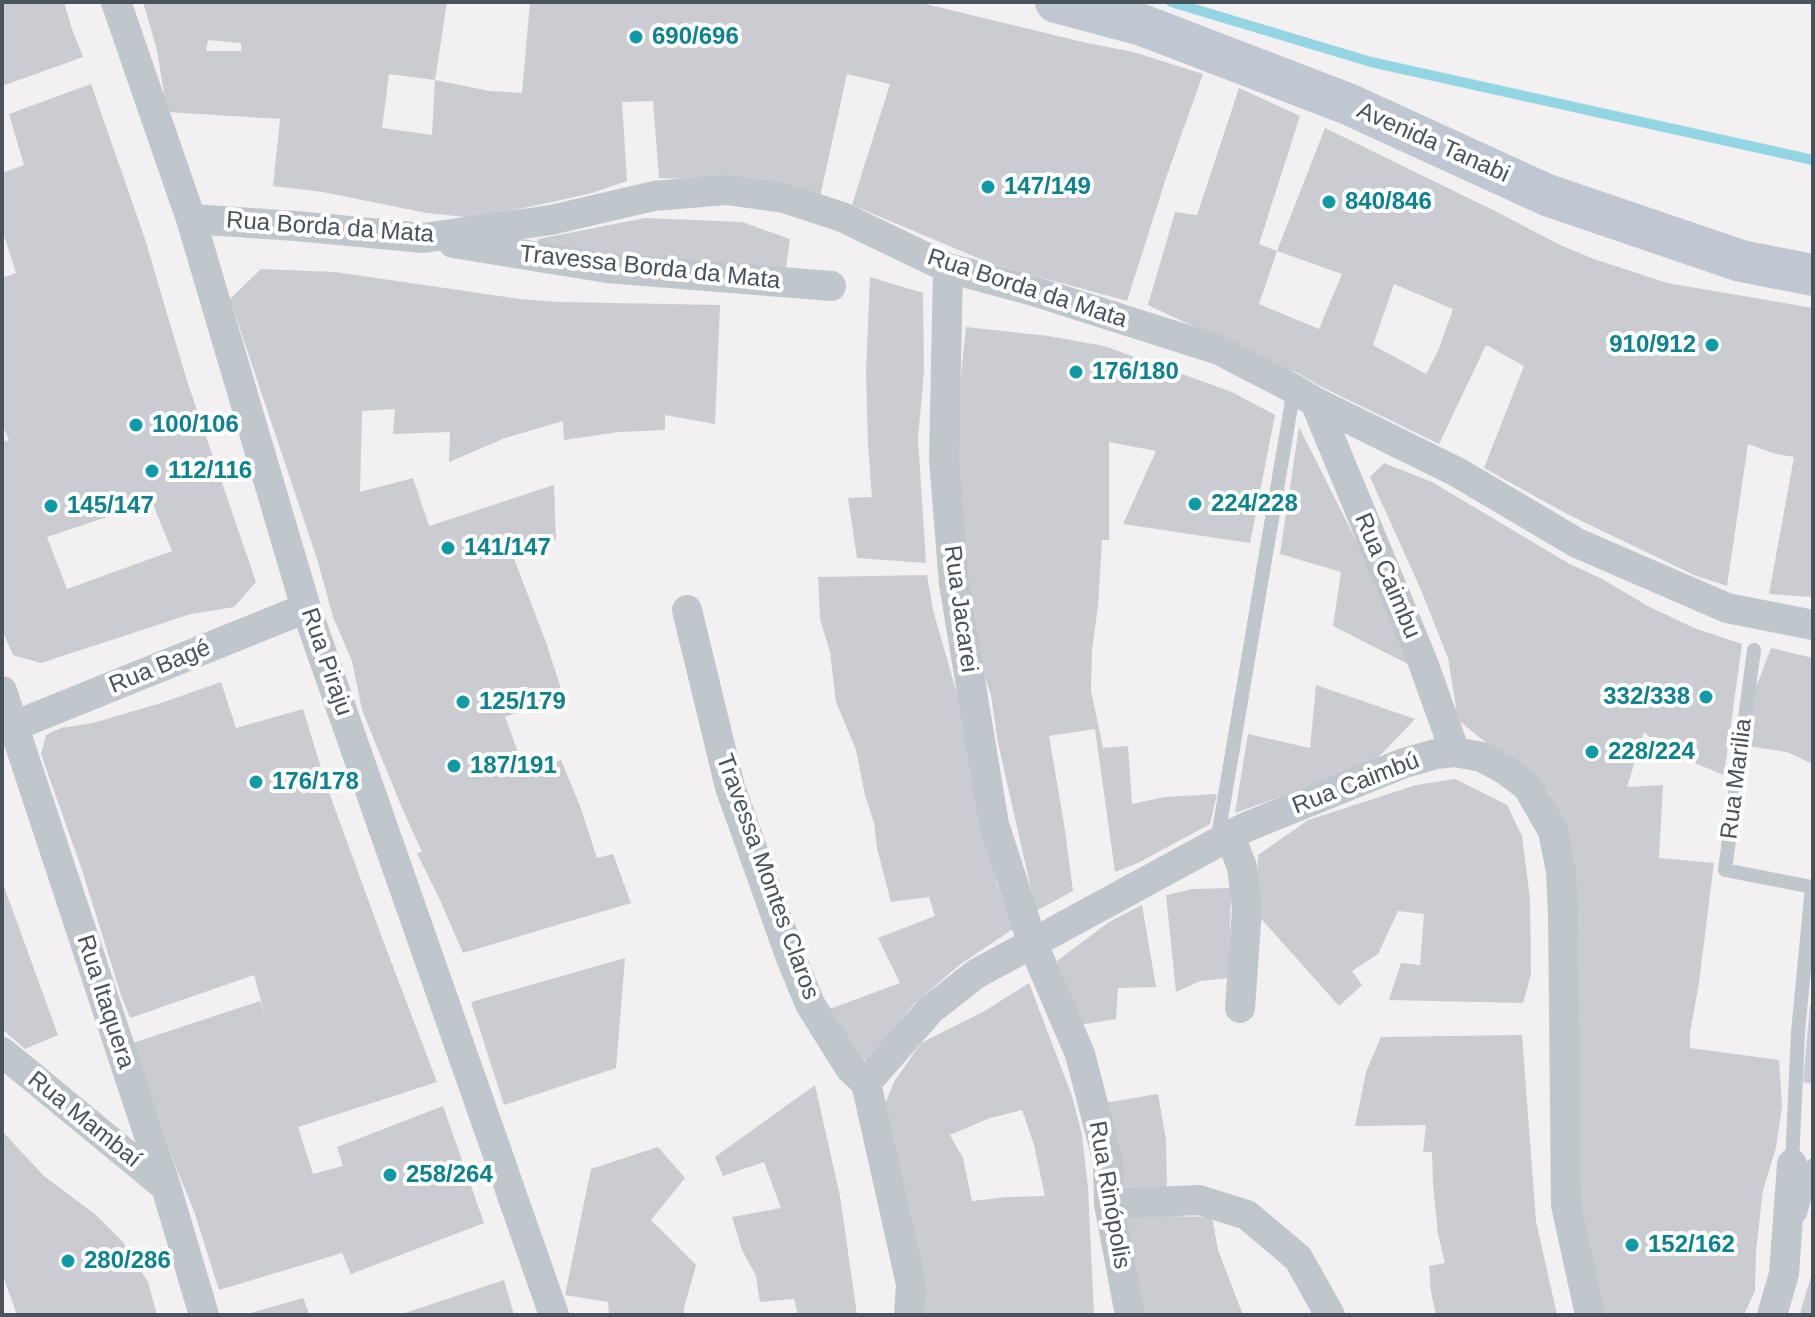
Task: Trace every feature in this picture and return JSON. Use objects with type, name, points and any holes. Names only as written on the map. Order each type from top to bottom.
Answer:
[{"type":"street","name":"Rua Piraju","points":[[116,2],[191,219],[306,608],[554,1315]]},
{"type":"street","name":"Avenida Tanabi","points":[[1056,2],[1142,25],[1348,104],[1547,195],[1741,261],[1813,275]]},
{"type":"street","name":"Rua Borda da Mata","points":[[191,219],[423,238],[551,220],[654,196],[726,190],[784,198],[842,217],[948,268],[1030,290],[1219,350],[1457,472],[1577,543],[1727,608],[1813,625]]},
{"type":"street","name":"Travessa Borda da Mata","points":[[423,238],[607,268],[831,286]]},
{"type":"street","name":"Rua Jacarei","points":[[948,268],[944,460],[954,584],[994,824],[1032,942]]},
{"type":"street","name":"Rua Caimbu","points":[[1304,395],[1422,660],[1455,752]]},
{"type":"street","name":"Rua Bagé","points":[[14,726],[306,608]]},
{"type":"street","name":"Travessa Montes Claros","points":[[687,610],[730,787],[791,958],[810,1004],[850,1068],[866,1083]]},
{"type":"street","name":"Rua Itaquera","points":[[2,691],[166,1187],[204,1315]]},
{"type":"street","name":"Rua Caimbú","points":[[866,1083],[930,1010],[976,974],[1223,839],[1404,763],[1455,752],[1482,757],[1527,786],[1553,831],[1561,871],[1566,1205],[1590,1315]]},
{"type":"street","points":[[1223,839],[1242,867],[1247,909],[1240,1008]]},
{"type":"street","name":"Rua Rinópolis","points":[[1032,942],[1080,1054],[1108,1162],[1109,1204],[1130,1315]]},
{"type":"street","name":"Rua Mambaí","points":[[2,1052],[166,1187]]},
{"type":"street","points":[[866,1083],[911,1284],[909,1315]]},
{"type":"street","name":"Rua Marilia","points":[[1772,1315],[1784,1274],[1803,1164]]},
{"type":"street","points":[[1109,1204],[1199,1200],[1247,1215],[1298,1258],[1330,1315]]},
{"type":"lane","points":[[1223,839],[1304,395]]},
{"type":"lane","name":"Rua Marilia","points":[[1754,650],[1725,870],[1812,887],[1798,1032],[1803,1164]]},
{"type":"building","points":[[2,2],[64,2],[83,57],[2,86]]},
{"type":"building","points":[[143,2],[447,2],[435,80],[490,91],[522,93],[530,2],[917,2],[1133,52],[1203,74],[1127,301],[992,264],[852,205],[890,84],[847,74],[820,197],[724,180],[659,178],[653,101],[622,102],[627,181],[592,193],[474,218],[427,213],[323,192],[273,186],[280,119],[167,112],[157,50]],"holes":[[[208,40],[241,43],[241,51],[206,51]],[[389,74],[435,80],[432,135],[382,128]]]},
{"type":"building","points":[[91,84],[145,239],[187,381],[256,582],[234,607],[191,614],[41,663],[13,655],[2,630],[2,442],[9,440],[2,424],[2,278],[16,273],[2,229],[2,173],[24,165],[9,114]],"holes":[[[152,502],[172,551],[67,589],[47,537]]]},
{"type":"building","points":[[1239,88],[1300,116],[1259,244],[1277,251],[1325,128],[1594,259],[1667,283],[1813,308],[1813,597],[1769,594],[1794,457],[1748,444],[1727,586],[1694,575],[1567,514],[1484,468],[1524,366],[1486,345],[1439,444],[1300,374],[1148,305],[1175,212],[1197,215]],"holes":[[[1277,251],[1342,274],[1319,329],[1259,304]],[[1394,284],[1453,309],[1426,374],[1373,345]]]},
{"type":"building","points":[[645,218],[742,222],[790,239],[785,274],[539,247],[538,239]]},
{"type":"building","points":[[261,269],[335,272],[520,299],[720,305],[715,424],[665,415],[665,430],[619,432],[564,440],[563,421],[505,438],[449,462],[450,432],[393,434],[395,409],[362,411],[360,492],[413,478],[429,526],[554,485],[556,540],[513,556],[563,695],[505,717],[525,771],[561,760],[597,858],[613,854],[631,903],[463,953],[417,853],[422,852],[362,710],[352,661],[333,617],[318,562],[230,299]]},
{"type":"building","points":[[870,277],[923,293],[924,371],[918,439],[926,563],[857,558],[848,498],[872,497],[866,372]]},
{"type":"building","points":[[966,327],[1104,346],[1232,392],[1275,415],[1250,543],[1123,524],[1156,451],[1109,442],[1109,540],[1102,540],[1091,691],[1103,748],[1128,746],[1132,804],[1165,797],[1217,794],[1210,824],[1115,872],[1095,729],[1049,736],[1073,891],[1036,911],[998,743],[991,695],[976,652],[957,455]]},
{"type":"building","points":[[1299,427],[1377,582],[1408,664],[1333,626],[1341,572],[1280,554]]},
{"type":"building","points":[[1384,463],[1432,482],[1568,563],[1648,606],[1694,628],[1742,644],[1724,775],[1663,750],[1644,732],[1627,787],[1663,785],[1659,858],[1714,863],[1690,1048],[1779,1060],[1782,1106],[1776,1148],[1763,1190],[1755,1291],[1744,1315],[1600,1315],[1579,1209],[1572,856],[1549,793],[1531,772],[1504,757],[1458,720],[1448,658],[1370,477]]},
{"type":"building","points":[[927,575],[933,610],[966,725],[997,884],[1013,929],[958,966],[913,1005],[869,1061],[853,1057],[824,1011],[900,983],[878,938],[935,916],[929,897],[891,902],[856,750],[836,702],[830,652],[820,619],[818,577]]},
{"type":"building","points":[[1771,648],[1813,658],[1813,764],[1787,752],[1748,746],[1750,703]]},
{"type":"building","points":[[221,682],[236,728],[303,709],[327,787],[437,1082],[298,1127],[313,1174],[343,1166],[337,1147],[443,1106],[484,1223],[351,1274],[342,1253],[219,1290],[133,1043],[260,1001],[265,1016],[254,975],[130,1018],[41,754],[46,735],[61,728],[93,723]]},
{"type":"building","points":[[1316,685],[1415,719],[1372,764],[1235,813],[1248,734],[1310,748]]},
{"type":"building","points":[[1455,779],[1507,805],[1522,836],[1530,899],[1531,974],[1523,1003],[1389,1000],[1401,963],[1420,965],[1424,914],[1398,911],[1378,954],[1352,971],[1362,985],[1339,1006],[1256,913],[1258,855],[1308,820],[1416,785]]},
{"type":"building","points":[[2,881],[58,1035],[25,1049],[2,1029]]},
{"type":"building","points":[[1231,888],[1229,978],[1200,981],[1176,992],[1166,895],[1193,889]]},
{"type":"building","points":[[1142,905],[1156,987],[1118,988],[1116,1019],[1080,1025],[1057,961],[1109,922]]},
{"type":"building","points":[[625,958],[616,1068],[504,1105],[471,1002]]},
{"type":"building","points":[[1029,983],[1072,1096],[1082,1135],[1088,1188],[1094,1315],[919,1315],[884,1106],[894,1082],[921,1043],[983,1012]],"holes":[[[1022,1110],[1034,1145],[1045,1196],[972,1201],[963,1158],[950,1135],[990,1118]]]},
{"type":"building","points":[[1810,1005],[1813,1005],[1813,1084],[1803,1082]]},
{"type":"building","points":[[1522,1035],[1536,1221],[1557,1315],[1436,1315],[1429,1266],[1445,1263],[1438,1234],[1432,1152],[1423,1152],[1426,1125],[1355,1126],[1366,1072],[1381,1037]]},
{"type":"building","points":[[815,1085],[840,1196],[857,1315],[798,1315],[794,1299],[760,1302],[756,1276],[742,1250],[732,1217],[781,1208],[764,1162],[723,1176],[715,1157]]},
{"type":"building","points":[[1158,1094],[1166,1140],[1167,1189],[1120,1194],[1104,1103]]},
{"type":"building","points":[[2,1131],[44,1176],[96,1215],[123,1242],[148,1282],[157,1315],[17,1315],[2,1273]]},
{"type":"building","points":[[658,1147],[685,1178],[651,1220],[696,1265],[684,1315],[609,1315],[608,1302],[565,1295],[591,1169]]},
{"type":"building","points":[[1123,1215],[1212,1217],[1218,1250],[1243,1315],[1144,1315]]},
{"type":"building","points":[[1812,1274],[1813,1315],[1800,1315],[1802,1306]]},
{"type":"building","points":[[504,1280],[514,1315],[402,1315],[402,1314]]},
{"type":"building","points":[[303,1298],[310,1315],[247,1315],[247,1314]]},
{"type":"waterway","points":[[1171,2],[1371,62],[1813,160]]},
{"type":"place","name":"690/696","points":[[636,37]]},
{"type":"place","name":"147/149","points":[[988,187]]},
{"type":"place","name":"840/846","points":[[1329,202]]},
{"type":"place","name":"910/912","points":[[1712,345]]},
{"type":"place","name":"176/180","points":[[1076,372]]},
{"type":"place","name":"100/106","points":[[136,425]]},
{"type":"place","name":"112/116","points":[[152,471]]},
{"type":"place","name":"224/228","points":[[1195,504]]},
{"type":"place","name":"145/147","points":[[51,506]]},
{"type":"place","name":"141/147","points":[[448,548]]},
{"type":"place","name":"332/338","points":[[1706,697]]},
{"type":"place","name":"125/179","points":[[463,702]]},
{"type":"place","name":"228/224","points":[[1592,752]]},
{"type":"place","name":"187/191","points":[[454,766]]},
{"type":"place","name":"176/178","points":[[256,782]]},
{"type":"place","name":"258/264","points":[[390,1175]]},
{"type":"place","name":"152/162","points":[[1632,1245]]},
{"type":"place","name":"280/286","points":[[68,1261]]}]
